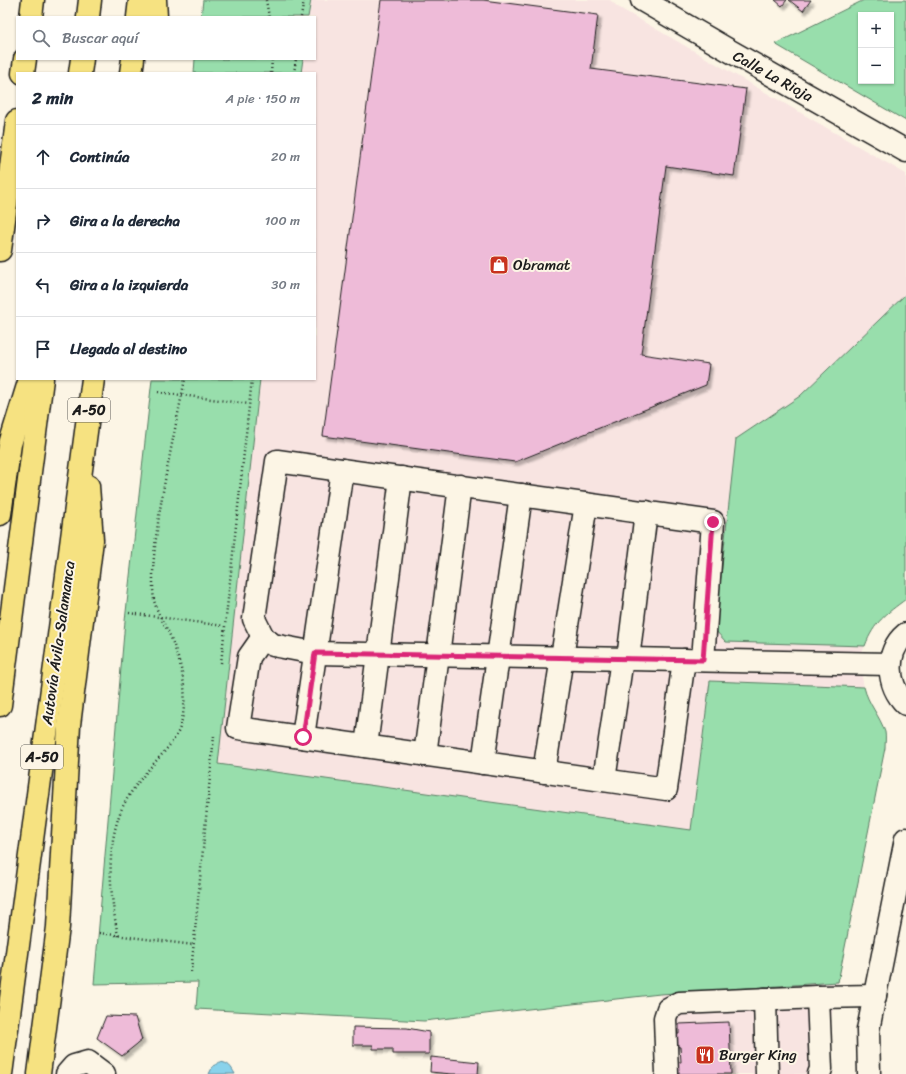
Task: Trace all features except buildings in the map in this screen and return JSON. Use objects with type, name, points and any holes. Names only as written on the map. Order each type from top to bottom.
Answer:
[{"type":"highway","points":[[31,16],[33,0]]},
{"type":"highway","points":[[88,16],[90,0]]},
{"type":"highway","points":[[138,16],[140,0]]},
{"type":"highway","points":[[155,0],[156,16]]},
{"type":"highway","points":[[23,72],[25,60]]},
{"type":"highway","points":[[80,72],[82,60]]},
{"type":"highway","points":[[131,72],[133,60]]},
{"type":"highway","points":[[0,250],[16,129]]},
{"type":"highway","points":[[0,514],[10,444],[30,380]]},
{"type":"highway","points":[[0,705],[42,380]]},
{"type":"highway","name":"Autovía Ávila-Salamanca","points":[[1,1074],[20,919],[93,380]]},
{"type":"highway","points":[[39,1074],[58,927],[69,725],[92,540],[85,441]]},
{"type":"street","name":"Calle La Rioja","points":[[642,0],[730,52],[906,151]]},
{"type":"street","points":[[264,637],[249,657],[238,728],[666,789],[694,660],[713,522],[277,461],[254,619],[264,637],[273,645],[315,653],[498,656],[562,658],[694,660],[890,664]]},
{"type":"street","points":[[303,737],[342,470]]},
{"type":"street","points":[[366,746],[401,478]]},
{"type":"street","points":[[425,755],[460,486]]},
{"type":"street","points":[[483,763],[521,495]]},
{"type":"street","points":[[544,772],[586,504]]},
{"type":"street","points":[[604,780],[625,659],[646,512]]},
{"type":"street","points":[[906,634],[894,649],[890,664],[891,679],[896,692],[906,704]]},
{"type":"street","points":[[869,1074],[868,1030],[906,839]]},
{"type":"street","points":[[667,1074],[665,1018],[668,1009],[679,1003],[875,996]]},
{"type":"street","points":[[818,997],[821,1068],[819,1074]]},
{"type":"street","points":[[765,999],[767,1074]]},
{"type":"street","points":[[67,1074],[74,1066],[88,1062],[104,1074]]},
{"type":"path","points":[[266,0],[269,16]]},
{"type":"path","points":[[302,16],[304,0]]},
{"type":"path","points":[[271,72],[272,60]]},
{"type":"path","points":[[294,72],[296,60]]},
{"type":"path","points":[[118,936],[110,878],[111,853],[122,808],[134,788],[180,729],[185,704],[184,676],[180,661],[154,601],[153,579],[155,545],[165,477],[185,380]]},
{"type":"path","points":[[158,392],[248,404]]},
{"type":"path","points":[[129,613],[224,626]]},
{"type":"path","points":[[99,934],[194,945]]},
{"type":"shaded area","points":[[311,0],[610,0],[618,7],[906,174],[906,599],[884,615],[870,633],[862,653],[862,677],[866,697],[879,717],[885,733],[885,748],[829,1029],[831,1074],[661,1074],[660,994],[424,1021],[196,1009],[218,764],[260,380],[316,380],[316,72],[301,72],[303,60],[316,60],[316,16],[308,16]]},
{"type":"green space","points":[[203,0],[311,0],[308,16],[201,16]]},
{"type":"green space","points":[[864,0],[906,0],[906,121],[775,44]]},
{"type":"green space","points":[[195,60],[303,60],[301,72],[194,72]]},
{"type":"green space","points":[[906,294],[906,599],[881,619],[872,631],[865,646],[726,642],[715,630],[736,439],[800,396]]},
{"type":"green space","points":[[152,380],[260,380],[218,764],[691,830],[710,681],[864,687],[868,699],[885,732],[885,748],[838,982],[660,994],[424,1021],[196,1009],[198,982],[94,984],[125,621]]},
{"type":"water","points":[[220,1062],[226,1063],[235,1074],[209,1074],[213,1066]]},
{"type":"place","name":"Obramat","points":[[499,265]]},
{"type":"place","name":"Burger King","points":[[705,1055]]},
{"type":"route","points":[[303,737],[315,653],[703,660],[713,522]]}]
